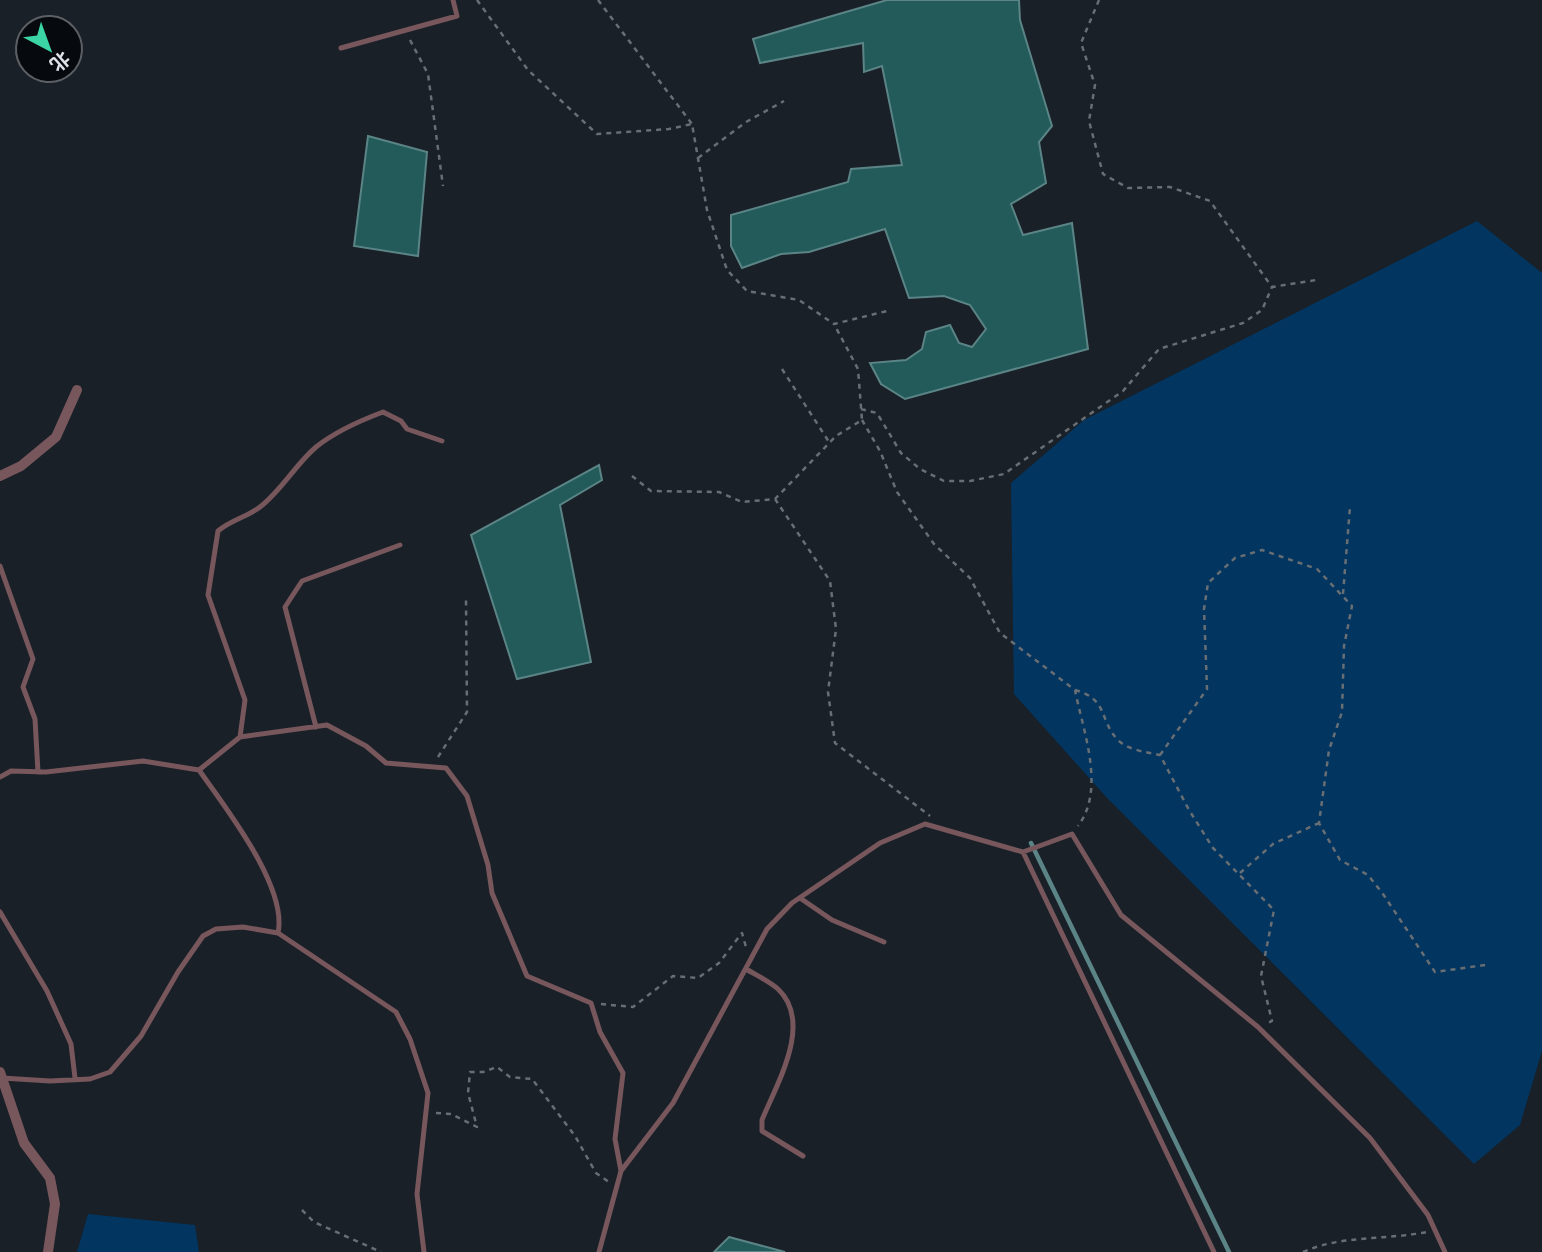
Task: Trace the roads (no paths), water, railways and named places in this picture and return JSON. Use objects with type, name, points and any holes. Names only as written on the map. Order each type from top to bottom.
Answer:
[{"type":"street","points":[[0,475],[21,466],[56,437],[77,390]]},
{"type":"street","points":[[1,1075],[24,1143],[50,1178],[55,1204],[48,1252]]},
{"type":"lane","points":[[341,48],[457,16],[453,0]]},
{"type":"lane","points":[[240,737],[245,700],[208,595],[218,531],[232,519],[257,509],[278,492],[315,448],[352,423],[383,412],[401,421],[407,429],[442,441]]},
{"type":"lane","points":[[316,727],[285,607],[302,581],[400,545]]},
{"type":"lane","points":[[0,566],[33,659],[23,687],[35,719],[38,772]]},
{"type":"lane","points":[[199,770],[240,737],[327,725],[366,746],[386,764],[446,768],[467,796],[488,865],[492,894],[527,976],[591,1003],[600,1032],[623,1073],[615,1139],[621,1171]]},
{"type":"lane","points":[[0,777],[11,771],[38,772],[143,761],[199,770],[252,846],[281,920],[278,933]]},
{"type":"lane","points":[[599,1252],[621,1171],[673,1103],[767,929],[800,898],[880,844],[905,830],[925,824],[947,828],[1023,852],[1072,835],[1121,915],[1258,1027],[1370,1138],[1406,1183],[1435,1230],[1445,1252]]},
{"type":"lane","points":[[1023,852],[1214,1252]]},
{"type":"lane","points":[[800,898],[832,920],[884,942]]},
{"type":"lane","points":[[0,912],[52,1002],[71,1044],[75,1078]]},
{"type":"lane","points":[[1,1075],[50,1081],[90,1079],[110,1072],[126,1055],[203,936],[216,929],[243,927],[278,933],[396,1013],[410,1040],[428,1093],[417,1194],[424,1252]]},
{"type":"lane","points":[[746,969],[779,990],[791,1012],[792,1045],[762,1120],[762,1132],[803,1156]]},
{"type":"waterway","points":[[1031,843],[1229,1252]]}]
